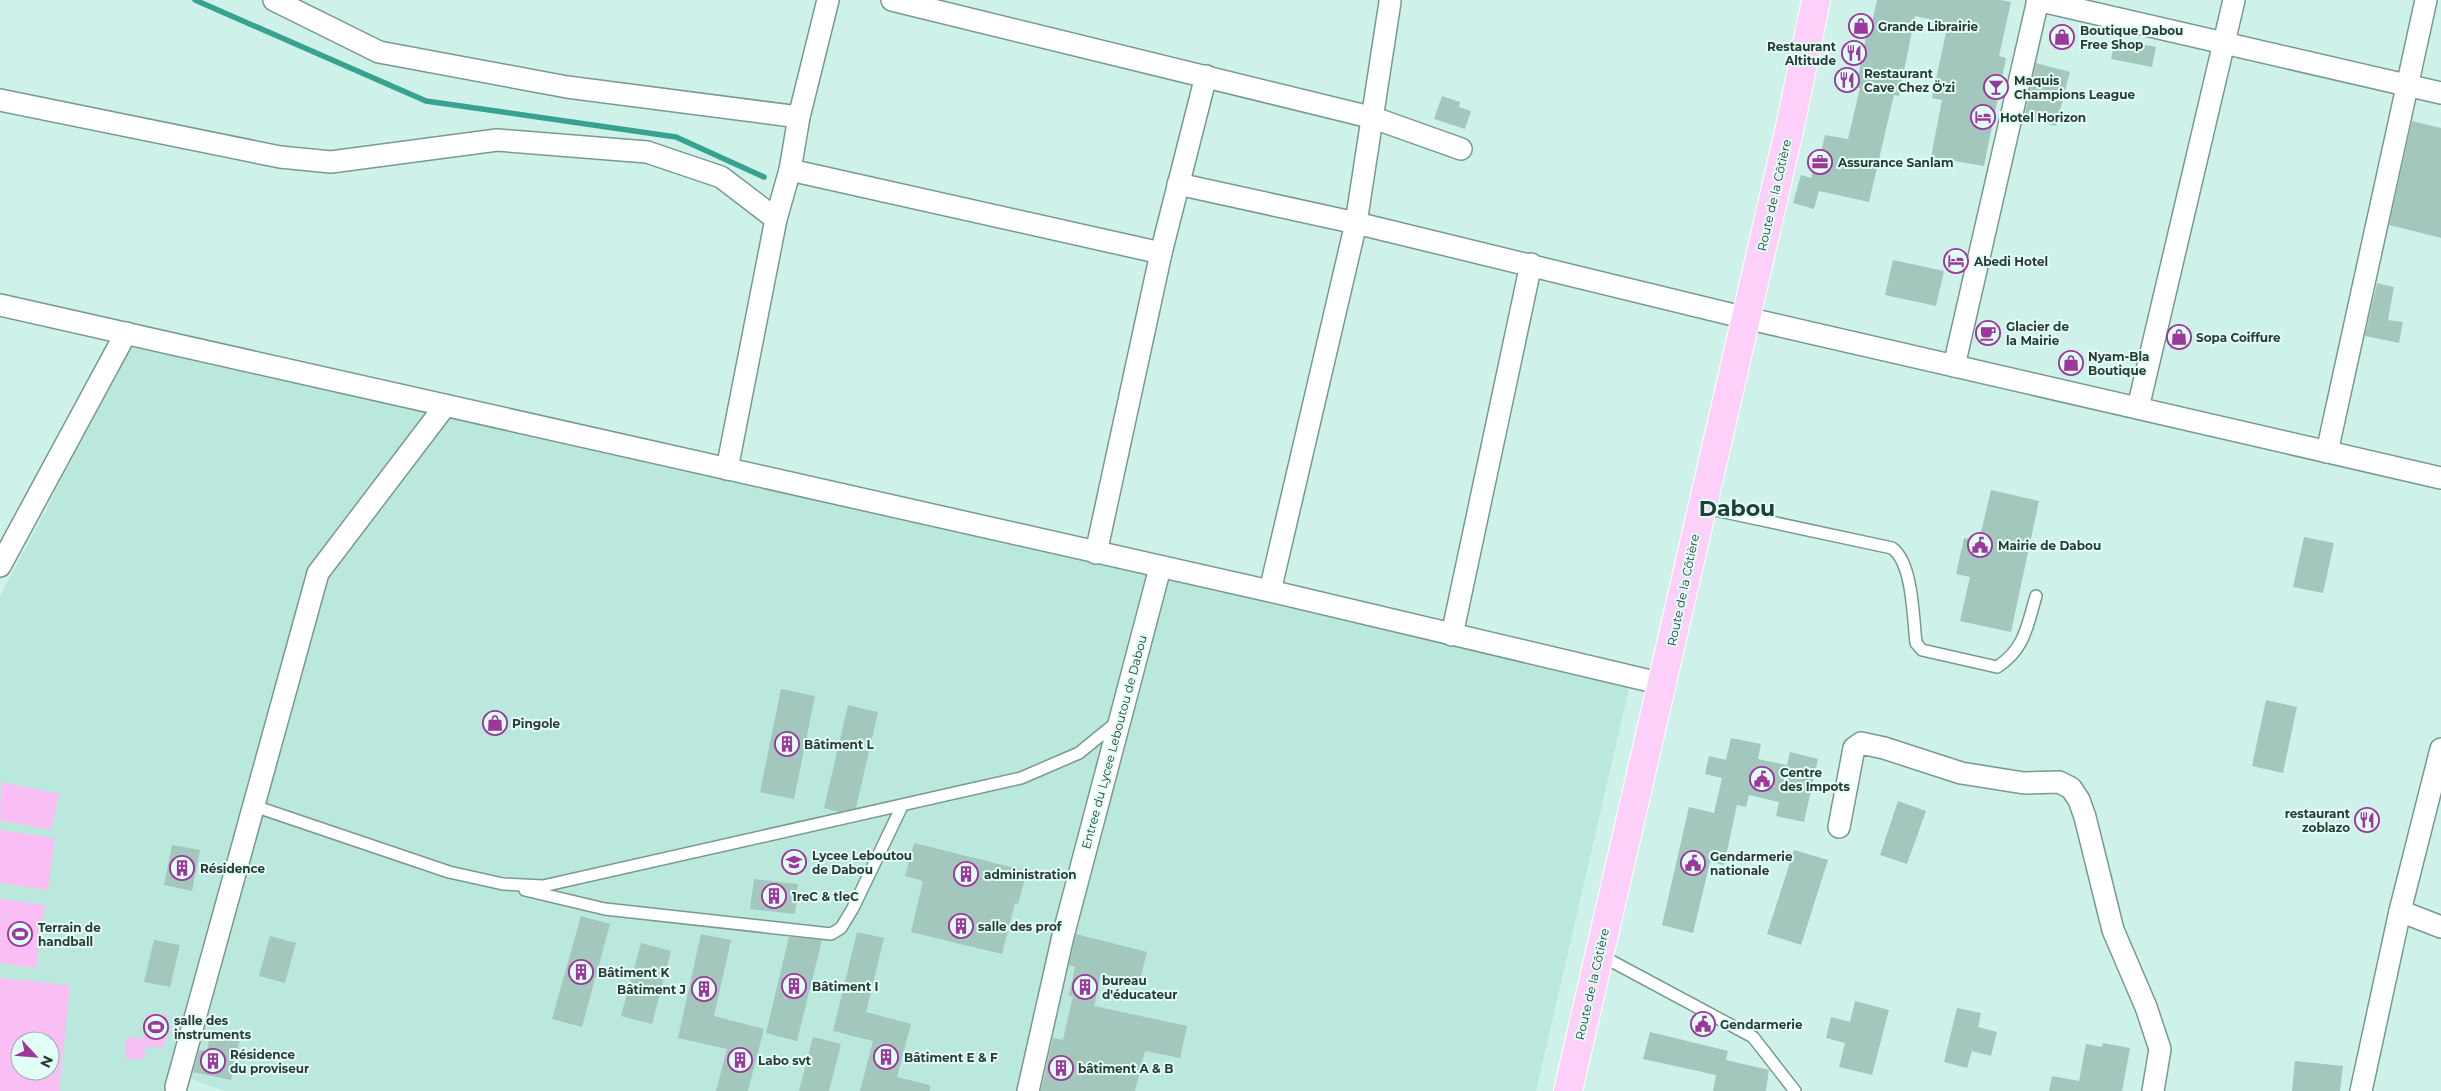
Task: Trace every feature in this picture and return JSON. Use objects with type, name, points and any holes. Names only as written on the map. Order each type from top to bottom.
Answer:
[{"type":"main road","name":"Route de la Côtière","points":[[1568,1091],[1791,122],[1816,0]]},
{"type":"street","points":[[274,0],[379,52],[567,87],[799,117]]},
{"type":"street","points":[[727,469],[776,219],[790,170],[799,117],[828,0]]},
{"type":"street","points":[[892,0],[1374,118],[1461,149]]},
{"type":"street","points":[[1954,366],[2038,0],[2441,93]]},
{"type":"street","points":[[2138,408],[2234,0]]},
{"type":"street","points":[[2327,452],[2426,0]]},
{"type":"street","points":[[1270,591],[1356,223],[1374,118],[1390,2]]},
{"type":"street","points":[[1096,553],[1161,253],[1206,76]]},
{"type":"street","points":[[0,100],[280,157],[331,162],[497,140],[648,152],[721,177],[776,219]]},
{"type":"street","points":[[790,170],[1161,253]]},
{"type":"street","points":[[1178,184],[1356,223],[1531,264],[1746,318],[2441,478]]},
{"type":"street","points":[[1452,635],[1531,264]]},
{"type":"street","points":[[0,305],[1160,568],[1270,591],[1663,684]]},
{"type":"street","points":[[0,566],[126,333]]},
{"type":"street","points":[[176,1087],[318,573],[329,556],[445,406]]},
{"type":"street","name":"Entree du Lycee Leboutou de Dabou","points":[[1028,1091],[1063,936],[1160,568]]},
{"type":"street","points":[[1839,827],[1854,748],[1861,743],[1884,748],[1961,773],[2024,783],[2059,782],[2071,788],[2079,800],[2085,817],[2113,930],[2146,1008],[2160,1049],[2153,1091]]},
{"type":"street","points":[[2362,1091],[2400,911],[2441,750]]},
{"type":"street","points":[[2400,911],[2441,927]]},
{"type":"lane","points":[[1701,507],[1892,548],[1900,554],[1906,570],[1916,643],[1922,650],[1996,667],[2009,659],[2022,643],[2036,596]]},
{"type":"lane","points":[[503,884],[543,886],[1021,778],[1079,753],[1120,719]]},
{"type":"lane","points":[[254,806],[449,872],[605,909],[831,934],[841,928],[853,908],[902,806]]},
{"type":"lane","points":[[1598,954],[1753,1037],[1795,1091]]},
{"type":"shaded area","name":"Lycee Leboutou de Dabou","points":[[126,346],[246,369],[1630,684],[1536,1091],[224,1091],[188,1078],[185,1091],[0,1091],[0,596],[45,512]]},
{"type":"shaded area","points":[[1,782],[59,794],[51,830],[0,820]]},
{"type":"shaded area","points":[[0,830],[55,838],[48,890],[0,883]]},
{"type":"shaded area","name":"Terrain de handball","points":[[0,899],[45,905],[36,968],[0,963]]},
{"type":"shaded area","points":[[0,978],[70,985],[59,1091],[0,1091]]},
{"type":"shaded area","name":"salle des instruments","points":[[147,1013],[168,1016],[164,1048],[146,1046],[144,1060],[125,1058],[127,1037],[144,1039]]},
{"type":"building","points":[[1877,0],[2001,0],[2011,2],[1999,56],[2006,58],[1984,166],[1931,157],[1942,100],[1932,98],[1948,23],[1915,16],[1899,96],[1894,95],[1869,202],[1819,191],[1814,209],[1793,203],[1801,175],[1811,178],[1818,156],[1820,157],[1825,135],[1848,139],[1860,88],[1856,87],[1867,32],[1870,32]]},
{"type":"building","points":[[2115,39],[2156,47],[2152,67],[2111,59]]},
{"type":"building","points":[[2036,63],[2070,72],[2056,126],[2024,118]]},
{"type":"building","points":[[1442,96],[1460,102],[1459,107],[1471,111],[1465,129],[1434,119]]},
{"type":"building","points":[[2412,121],[2441,128],[2441,238],[2389,225]]},
{"type":"building","points":[[1893,260],[1944,271],[1936,306],[1885,295]]},
{"type":"building","points":[[2377,283],[2394,287],[2388,320],[2403,322],[2399,343],[2365,336]]},
{"type":"building","points":[[1991,490],[2039,501],[2011,632],[1960,621],[1970,577],[1956,574],[1964,538],[1979,541]]},
{"type":"building","points":[[2304,537],[2334,543],[2323,593],[2293,587]]},
{"type":"building","name":"Bâtiment L","points":[[781,689],[815,696],[794,799],[760,792]]},
{"type":"building","points":[[2266,700],[2297,707],[2283,773],[2252,766]]},
{"type":"building","points":[[848,705],[878,712],[856,808],[839,812],[824,808]]},
{"type":"building","points":[[1731,738],[1761,744],[1758,759],[1787,765],[1790,752],[1818,759],[1804,822],[1776,816],[1779,802],[1749,795],[1746,807],[1737,805],[1724,865],[1710,862],[1693,933],[1662,925],[1689,807],[1714,813],[1722,778],[1705,774],[1709,756],[1726,760]]},
{"type":"building","points":[[1898,801],[1926,811],[1907,864],[1880,855]]},
{"type":"building","points":[[914,843],[1027,871],[1018,904],[1015,903],[1002,954],[911,932],[923,881],[905,876]]},
{"type":"building","name":"Résidence","points":[[172,845],[200,850],[192,891],[164,885]]},
{"type":"building","points":[[1794,850],[1828,860],[1801,945],[1767,934]]},
{"type":"building","name":"1reC & tleC","points":[[754,879],[798,884],[795,914],[750,909]]},
{"type":"building","name":"Bâtiment K","points":[[581,916],[610,924],[582,1027],[552,1019]]},
{"type":"building","points":[[857,932],[884,938],[866,1012],[911,1024],[897,1077],[930,1085],[930,1091],[860,1091],[873,1041],[833,1031]]},
{"type":"building","points":[[701,934],[731,940],[714,1016],[764,1029],[748,1091],[716,1091],[727,1049],[678,1038]]},
{"type":"building","points":[[1076,934],[1147,952],[1139,983],[1101,973],[1094,1006],[1187,1026],[1180,1058],[1145,1051],[1135,1091],[1041,1091],[1053,1038],[1063,1040],[1073,996],[1069,996],[1075,967],[1069,965]]},
{"type":"building","points":[[270,936],[296,943],[285,983],[259,976]]},
{"type":"building","name":"Bâtiment I","points":[[789,937],[822,940],[797,1041],[766,1033]]},
{"type":"building","points":[[154,940],[180,945],[170,987],[144,982]]},
{"type":"building","points":[[641,943],[671,951],[652,1024],[621,1016]]},
{"type":"building","points":[[1855,1001],[1889,1010],[1872,1075],[1839,1067],[1845,1043],[1826,1038],[1831,1017],[1850,1022]]},
{"type":"building","points":[[1957,1008],[1981,1013],[1978,1027],[1997,1032],[1991,1056],[1972,1051],[1967,1068],[1944,1062]]},
{"type":"building","name":"Résidence du proviseur","points":[[211,1032],[240,1038],[231,1080],[193,1072],[199,1050],[207,1051]]},
{"type":"building","points":[[1650,1032],[1728,1051],[1726,1060],[1769,1070],[1766,1091],[1713,1091],[1716,1075],[1643,1059]]},
{"type":"building","points":[[813,1037],[841,1044],[829,1091],[799,1091]]},
{"type":"building","points":[[2103,1043],[2130,1048],[2122,1091],[2049,1091],[2052,1076],[2079,1081],[2086,1044],[2102,1047]]},
{"type":"building","points":[[2295,1061],[2343,1066],[2340,1091],[2292,1091]]},
{"type":"waterway","points":[[195,0],[426,101],[676,137],[764,177]]},
{"type":"place","name":"Grande Librairie","points":[[1861,26]]},
{"type":"place","name":"Boutique Dabou Free Shop","points":[[2062,37]]},
{"type":"place","name":"Restaurant Altitude","points":[[1854,53]]},
{"type":"place","name":"Restaurant Cave Chez Ö'zi","points":[[1847,80]]},
{"type":"place","name":"Maquis Champions League","points":[[1996,87]]},
{"type":"place","name":"Hotel Horizon","points":[[1983,117]]},
{"type":"place","name":"Assurance Sanlam","points":[[1820,162]]},
{"type":"place","name":"Abedi Hotel","points":[[1956,261]]},
{"type":"place","name":"Glacier de la Mairie","points":[[1988,333]]},
{"type":"place","name":"Sopa Coiffure","points":[[2179,337]]},
{"type":"place","name":"Nyam-Bla Boutique","points":[[2071,363]]},
{"type":"place","name":"Mairie de Dabou","points":[[1980,545]]},
{"type":"place","name":"Pingole","points":[[495,723]]},
{"type":"place","name":"Bâtiment L","points":[[787,744]]},
{"type":"place","name":"Centre des Impots","points":[[1762,779]]},
{"type":"place","name":"restaurant zoblazo","points":[[2367,820]]},
{"type":"place","name":"Lycee Leboutou de Dabou","points":[[794,862]]},
{"type":"place","name":"Gendarmerie nationale","points":[[1693,863]]},
{"type":"place","name":"Résidence","points":[[182,868]]},
{"type":"place","name":"administration","points":[[966,874]]},
{"type":"place","name":"1reC & tleC","points":[[774,896]]},
{"type":"place","name":"salle des prof","points":[[961,926]]},
{"type":"place","name":"Terrain de handball","points":[[20,934]]},
{"type":"place","name":"Bâtiment K","points":[[581,972]]},
{"type":"place","name":"Bâtiment I","points":[[794,986]]},
{"type":"place","name":"bureau d'éducateur","points":[[1085,987]]},
{"type":"place","name":"Bâtiment J","points":[[704,989]]},
{"type":"place","name":"Gendarmerie","points":[[1703,1024]]},
{"type":"place","name":"salle des instruments","points":[[156,1027]]},
{"type":"place","name":"Bâtiment E & F","points":[[886,1057]]},
{"type":"place","name":"Labo svt","points":[[740,1060]]},
{"type":"place","name":"Résidence du proviseur","points":[[213,1061]]},
{"type":"place","name":"bâtiment A & B","points":[[1061,1068]]},
{"type":"district","name":"Dabou","points":[[1737,508]]}]
